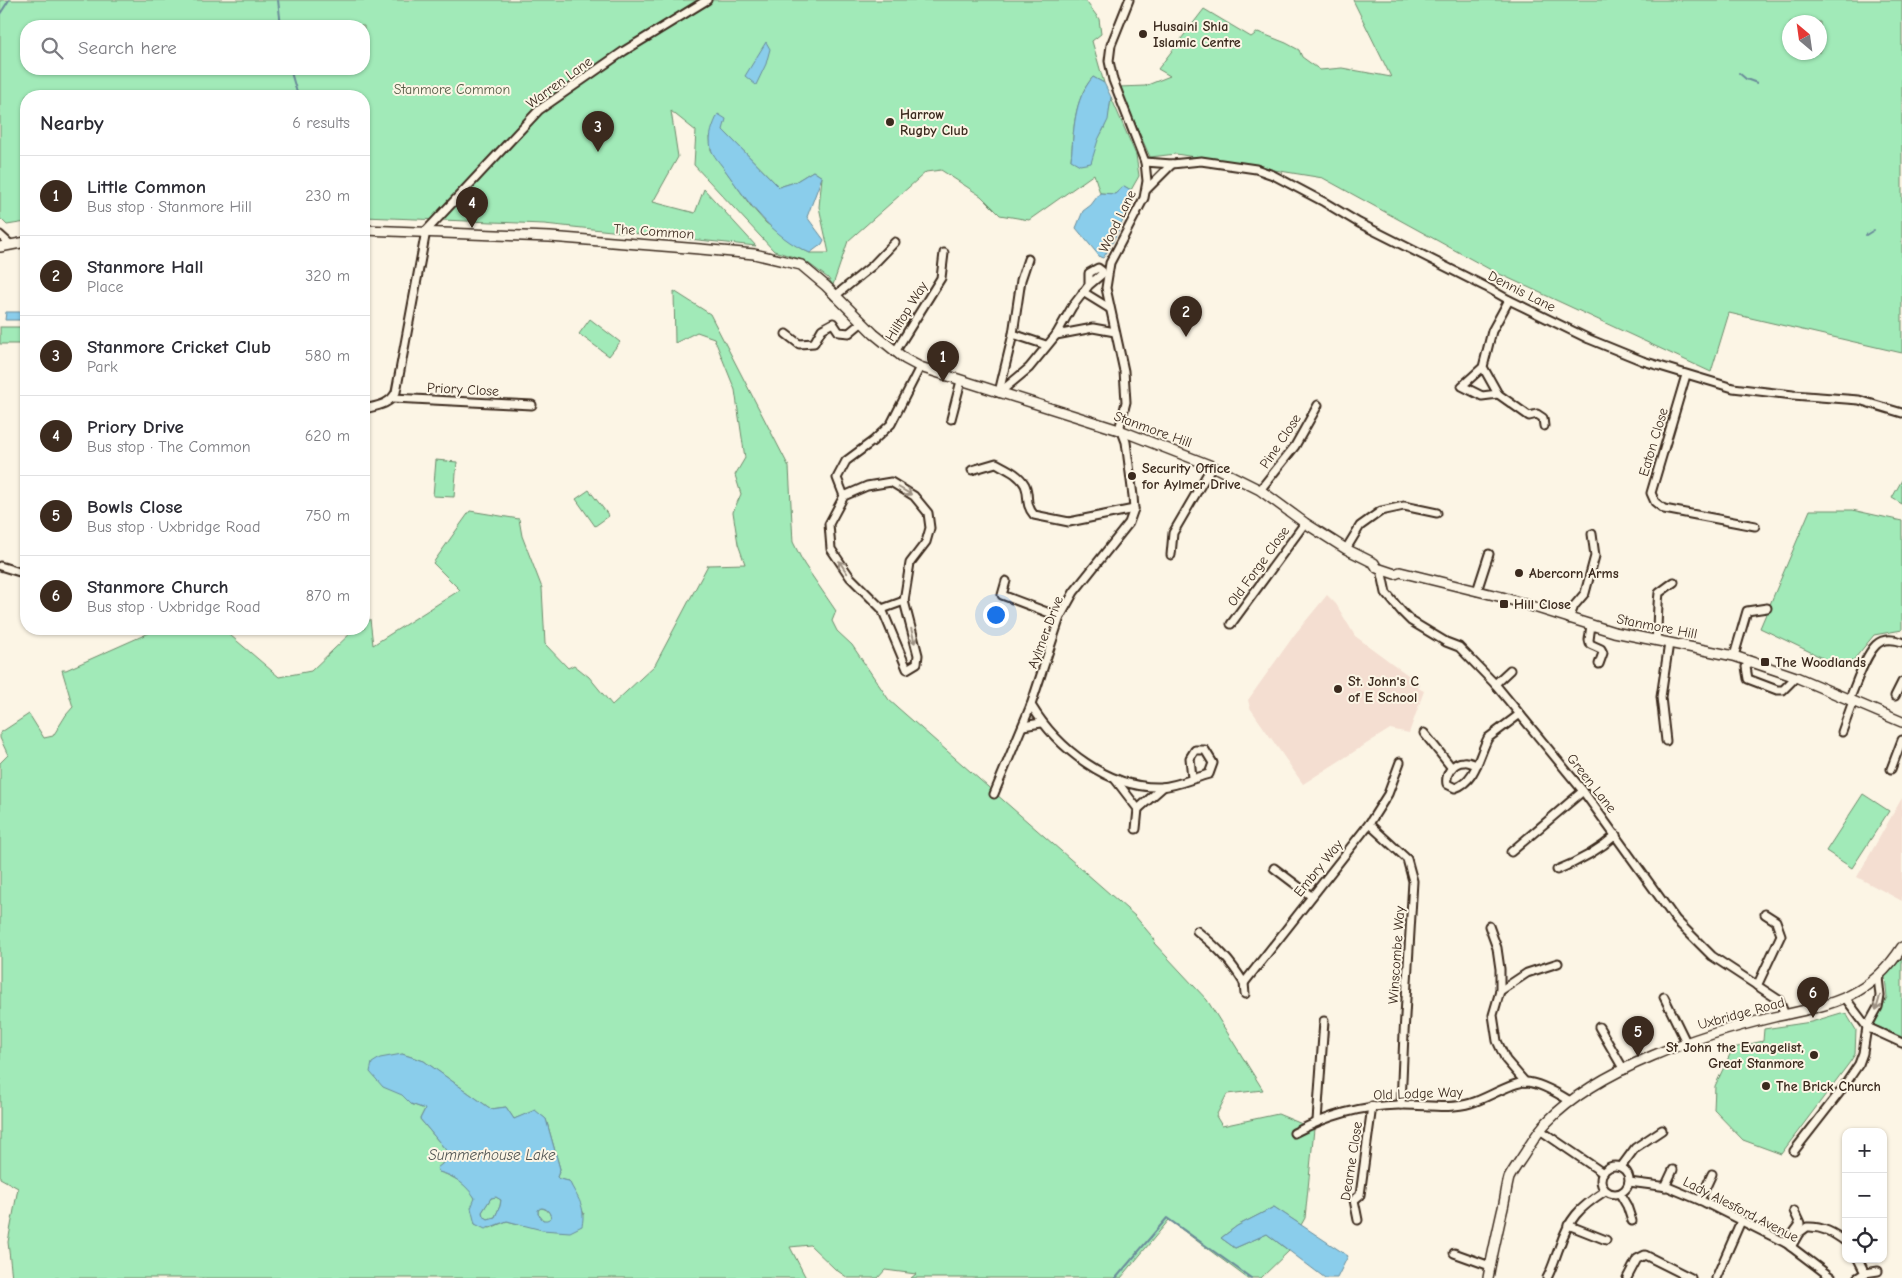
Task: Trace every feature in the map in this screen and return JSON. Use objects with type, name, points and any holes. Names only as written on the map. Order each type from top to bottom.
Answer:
[{"type":"main road","name":"The Common","points":[[370,230],[426,231],[588,240],[754,254],[800,265],[826,286],[861,323],[905,359]]},
{"type":"main road","points":[[0,247],[20,243]]},
{"type":"main road","name":"Stanmore Hill","points":[[905,359],[920,367],[961,382],[1122,431],[1212,466],[1260,490],[1346,549],[1395,574],[1400,572],[1502,597],[1591,625],[1734,656],[1796,677],[1902,722]]},
{"type":"main road","name":"Uxbridge Road","points":[[1488,1278],[1510,1177],[1540,1130],[1570,1101],[1624,1070],[1686,1042],[1738,1026],[1846,999],[1878,977],[1902,947]]},
{"type":"street","name":"Warren Lane","points":[[426,231],[539,110],[624,51],[707,0]]},
{"type":"street","name":"Wood Lane","points":[[1122,431],[1120,426],[1126,402],[1125,385],[1121,354],[1109,308],[1106,288],[1110,263],[1144,198],[1147,181],[1145,162],[1113,80],[1109,61],[1111,45],[1126,1]]},
{"type":"street","name":"Dennis Lane","points":[[1145,162],[1172,164],[1201,161],[1256,169],[1273,175],[1359,223],[1486,286],[1509,300],[1589,339],[1643,361],[1733,388],[1859,400],[1902,413]]},
{"type":"street","points":[[1146,190],[1172,164]]},
{"type":"street","points":[[370,407],[383,404],[393,398],[397,386],[426,231]]},
{"type":"street","points":[[0,235],[11,245]]},
{"type":"street","points":[[836,296],[872,266],[895,242]]},
{"type":"street","name":"Hilltop Way","points":[[895,352],[941,278],[944,253]]},
{"type":"street","points":[[999,393],[1013,334],[1021,280],[1028,259]]},
{"type":"street","points":[[999,393],[1029,368],[1056,335],[1072,307],[1089,285]]},
{"type":"street","points":[[1083,292],[1109,308]]},
{"type":"street","points":[[1498,394],[1482,396],[1462,386],[1483,367],[1492,331],[1509,300]]},
{"type":"street","points":[[786,334],[799,344],[814,343],[822,329],[832,323],[839,332],[849,334],[861,323]]},
{"type":"street","points":[[1056,335],[1092,328],[1104,328],[1115,332]]},
{"type":"street","points":[[1013,334],[1046,345]]},
{"type":"street","points":[[844,496],[837,478],[846,461],[873,442],[891,424],[920,367]]},
{"type":"street","points":[[1483,367],[1498,394],[1529,416],[1537,414],[1543,418],[1544,426]]},
{"type":"street","name":"Eaton Close","points":[[1686,375],[1651,493],[1653,498],[1664,509],[1755,526]]},
{"type":"street","points":[[951,418],[961,382]]},
{"type":"street","name":"Priory Close","points":[[393,398],[532,405]]},
{"type":"street","name":"Pine Close","points":[[1260,490],[1295,446],[1318,405]]},
{"type":"street","points":[[972,470],[996,462],[1016,474],[1026,486],[1028,507],[1034,516],[1069,522],[1134,510],[1126,442],[1122,431]]},
{"type":"street","points":[[1171,555],[1173,533],[1212,466]]},
{"type":"street","points":[[891,482],[914,496],[928,513],[930,528],[926,542],[910,563],[904,601],[918,655],[917,663],[907,669],[882,609],[850,577],[831,549],[829,524],[844,496],[867,486],[891,482]]},
{"type":"street","points":[[1346,549],[1360,526],[1381,511],[1404,506],[1437,513]]},
{"type":"street","name":"Aylmer Drive","points":[[994,794],[1031,705],[1060,617],[1074,592],[1129,523],[1134,510]]},
{"type":"street","name":"Old Forge Close","points":[[1230,624],[1305,522]]},
{"type":"street","points":[[1570,619],[1574,606],[1585,593],[1595,556],[1592,534]]},
{"type":"street","points":[[1478,591],[1489,554]]},
{"type":"street","points":[[0,566],[20,572]]},
{"type":"street","name":"Green Lane","points":[[1378,566],[1386,593],[1392,602],[1411,621],[1446,642],[1459,647],[1495,684],[1583,791],[1676,920],[1712,956],[1779,1000],[1785,1015]]},
{"type":"street","points":[[1006,581],[1002,595],[1060,617]]},
{"type":"street","points":[[1656,640],[1659,621],[1657,606],[1659,593],[1674,582]]},
{"type":"street","points":[[882,609],[904,601]]},
{"type":"street","points":[[1734,656],[1747,611],[1768,608]]},
{"type":"street","points":[[1591,625],[1590,644],[1601,649],[1603,653],[1599,664]]},
{"type":"street","points":[[1842,732],[1851,701],[1869,655],[1876,644],[1892,639],[1902,642]]},
{"type":"street","points":[[1666,742],[1661,697],[1669,643]]},
{"type":"street","points":[[1750,661],[1746,667],[1748,679],[1777,690],[1783,690],[1796,677]]},
{"type":"street","points":[[1495,684],[1510,670]]},
{"type":"street","points":[[1895,696],[1902,682]]},
{"type":"street","points":[[1031,705],[1042,723],[1068,748],[1092,767],[1114,779],[1137,785],[1162,787],[1192,778]]},
{"type":"street","points":[[1476,765],[1464,762],[1452,768],[1446,781],[1449,786],[1454,788],[1467,781],[1476,765],[1488,738],[1520,714]]},
{"type":"street","points":[[1023,726],[1042,723]]},
{"type":"street","points":[[1424,733],[1452,768]]},
{"type":"street","points":[[1891,769],[1899,758],[1902,740]]},
{"type":"street","name":"Embry Way","points":[[1244,983],[1369,824],[1388,794],[1400,762]]},
{"type":"street","points":[[1114,779],[1138,809]]},
{"type":"street","points":[[1136,829],[1138,809],[1162,787]]},
{"type":"street","points":[[1511,852],[1583,791]]},
{"type":"street","name":"Winscombe Way","points":[[1369,824],[1407,859],[1413,881],[1401,1104]]},
{"type":"street","points":[[1557,870],[1581,860],[1600,849],[1616,835]]},
{"type":"street","points":[[1274,868],[1311,896]]},
{"type":"street","points":[[1757,986],[1781,935],[1776,921],[1765,914]]},
{"type":"street","points":[[1488,926],[1497,948],[1500,969],[1500,991],[1493,1015],[1497,1040],[1506,1060],[1525,1082],[1553,1090],[1570,1101]]},
{"type":"street","points":[[1197,931],[1218,948],[1232,963],[1244,983],[1245,994]]},
{"type":"street","points":[[1500,991],[1527,972],[1558,963]]},
{"type":"street","points":[[1794,1151],[1840,1092],[1859,1064],[1863,1053],[1867,1027],[1878,1007],[1880,996],[1878,977]]},
{"type":"street","points":[[1664,997],[1686,1042]]},
{"type":"street","points":[[1846,999],[1867,1027],[1902,1043]]},
{"type":"street","points":[[1317,1121],[1324,1021]]},
{"type":"street","points":[[1599,1027],[1624,1070]]},
{"type":"street","name":"Old Lodge Way","points":[[1294,1133],[1317,1121],[1355,1109],[1401,1104],[1442,1107],[1471,1103],[1525,1082]]},
{"type":"street","name":"Dearne Close","points":[[1358,1220],[1354,1200],[1360,1195],[1372,1106]]},
{"type":"street","points":[[1540,1130],[1603,1173]]},
{"type":"street","points":[[1621,1167],[1635,1148],[1662,1130]]},
{"type":"street","points":[[1610,1167],[1621,1167],[1627,1172],[1630,1182],[1625,1191],[1620,1194],[1611,1194],[1601,1184],[1603,1173],[1610,1167]]},
{"type":"street","points":[[1665,1187],[1673,1170]]},
{"type":"street","points":[[1700,1200],[1712,1174]]},
{"type":"street","name":"Lady Alesford Avenue","points":[[1630,1182],[1665,1187],[1700,1200],[1788,1245],[1832,1278]]},
{"type":"street","points":[[1547,1278],[1568,1225],[1585,1203],[1605,1190]]},
{"type":"street","points":[[1620,1194],[1627,1206],[1632,1221]]},
{"type":"street","points":[[1788,1245],[1800,1224],[1794,1211]]},
{"type":"street","points":[[1716,1278],[1742,1221]]},
{"type":"street","points":[[1568,1225],[1606,1240]]},
{"type":"street","points":[[1788,1245],[1807,1227],[1822,1228],[1835,1233],[1842,1239]]},
{"type":"street","points":[[1454,1253],[1490,1266]]},
{"type":"street","points":[[1627,1278],[1637,1259],[1645,1255],[1691,1278]]},
{"type":"street","points":[[1860,1263],[1865,1273]]},
{"type":"street","points":[[1857,1278],[1865,1273],[1878,1271]]},
{"type":"shaded area","name":"St. John's C of E School","points":[[1327,595],[1336,604],[1355,636],[1420,684],[1418,688],[1424,691],[1409,733],[1390,729],[1303,784],[1250,708],[1248,700],[1295,634]]},
{"type":"shaded area","points":[[1902,798],[1902,901],[1857,877]]},
{"type":"green space","name":"Stanmore Common","points":[[0,0],[1085,0],[1099,19],[1101,34],[1092,41],[1104,83],[1093,77],[1086,86],[1078,106],[1071,160],[1096,140],[1104,128],[1111,97],[1136,155],[1139,176],[1131,190],[1124,186],[1115,194],[1100,193],[1094,174],[1029,220],[1000,215],[981,196],[941,170],[926,172],[848,241],[833,285],[828,278],[804,260],[774,251],[694,165],[696,131],[671,111],[678,157],[653,202],[695,213],[704,189],[756,246],[544,224],[370,217],[370,90],[20,90],[20,223],[7,225],[0,218]],"holes":[[[723,130],[779,187],[795,182],[813,171],[822,177],[819,207],[829,253],[810,253],[800,248],[766,223],[750,205],[711,150],[710,137]]]},
{"type":"green space","points":[[1353,0],[1902,0],[1902,353],[1729,313],[1711,372],[1491,270],[1323,178],[1176,154],[1150,157],[1119,87],[1145,86],[1170,76],[1158,69],[1204,9],[1251,37],[1258,32],[1286,43],[1299,50],[1302,57],[1320,70],[1342,68],[1391,77]]},
{"type":"green space","points":[[674,291],[710,314],[789,467],[793,542],[804,564],[836,611],[832,621],[837,631],[852,645],[889,700],[1135,916],[1155,940],[1154,943],[1207,1000],[1263,1090],[1227,1094],[1216,1116],[1222,1126],[1278,1114],[1314,1129],[1305,1218],[1301,1225],[1274,1207],[1237,1226],[1221,1238],[1235,1248],[1267,1234],[1289,1251],[1261,1278],[1247,1278],[1169,1220],[1121,1278],[911,1278],[916,1274],[885,1270],[878,1278],[848,1278],[835,1269],[810,1245],[790,1247],[806,1278],[12,1278],[8,1242],[18,1188],[0,1178],[0,763],[8,755],[0,738],[0,733],[29,714],[44,738],[53,736],[73,707],[62,670],[66,670],[145,635],[230,635],[279,677],[311,671],[349,635],[370,635],[370,619],[373,645],[460,590],[433,563],[470,511],[519,519],[522,536],[542,588],[545,644],[568,668],[574,665],[589,677],[612,705],[655,665],[708,565],[745,564],[738,544],[733,512],[741,494],[735,475],[745,458],[735,390],[714,338],[697,332],[675,343]],"holes":[[[402,1054],[424,1061],[491,1109],[506,1107],[514,1119],[535,1111],[546,1119],[560,1169],[557,1177],[569,1181],[584,1214],[522,1225],[507,1221],[490,1228],[475,1224],[476,1205],[473,1194],[460,1182],[439,1172],[438,1168],[450,1155],[420,1119],[425,1109],[411,1104],[402,1095]]]},
{"type":"green space","points":[[590,319],[620,342],[609,356],[579,334]]},
{"type":"green space","points":[[0,327],[20,327],[20,344],[0,344]]},
{"type":"green space","points":[[436,460],[457,462],[454,497],[433,496]]},
{"type":"green space","points":[[1902,480],[1902,504],[1892,498]]},
{"type":"green space","points":[[589,490],[609,516],[595,526],[576,499]]},
{"type":"green space","points":[[1810,510],[1852,510],[1902,521],[1902,630],[1874,635],[1846,669],[1760,628]]},
{"type":"green space","points":[[1863,794],[1889,811],[1852,868],[1826,851]]},
{"type":"green space","points":[[1902,958],[1902,1037],[1874,1025],[1887,997],[1885,976]]},
{"type":"green space","points":[[1841,1013],[1847,1015],[1856,1030],[1855,1054],[1781,1154],[1743,1140],[1714,1110],[1715,1086],[1733,1048],[1763,1041],[1764,1029],[1811,1022]]},
{"type":"green space","points":[[496,1197],[501,1200],[500,1206],[495,1217],[488,1219],[483,1216],[482,1212],[491,1198]]},
{"type":"green space","points":[[541,1208],[547,1210],[550,1214],[551,1218],[547,1221],[543,1220],[538,1214],[538,1210]]},
{"type":"water","points":[[766,42],[770,49],[766,64],[756,85],[745,76]]},
{"type":"water","points":[[1093,77],[1104,83],[1111,97],[1108,120],[1098,140],[1091,163],[1080,165],[1071,160],[1074,127],[1078,106],[1086,86]]},
{"type":"water","points":[[718,114],[726,119],[723,130],[779,187],[795,182],[813,171],[822,177],[807,217],[824,240],[822,244],[810,253],[784,238],[762,218],[715,156],[710,139]]},
{"type":"water","points":[[1124,186],[1131,190],[1133,200],[1103,258],[1100,257],[1076,228],[1083,211],[1091,205],[1100,193],[1115,194]]},
{"type":"water","points":[[6,312],[20,312],[20,320],[5,320]]},
{"type":"water","name":"Summerhouse Lake","points":[[402,1054],[424,1061],[491,1109],[506,1107],[514,1119],[535,1110],[546,1119],[560,1169],[557,1177],[569,1181],[578,1198],[583,1213],[582,1226],[570,1232],[542,1230],[507,1221],[485,1229],[475,1224],[471,1208],[475,1198],[460,1182],[439,1172],[437,1168],[450,1155],[420,1119],[425,1109],[411,1104],[402,1095],[383,1087],[370,1072],[372,1063],[380,1058]],"holes":[[[496,1197],[501,1200],[500,1206],[495,1217],[488,1219],[483,1216],[482,1212],[491,1198]],[[541,1208],[548,1211],[551,1218],[543,1220],[538,1214],[538,1210]]]},
{"type":"water","points":[[1274,1207],[1348,1256],[1337,1278],[1325,1278],[1267,1234],[1235,1248],[1221,1238],[1237,1226]]},
{"type":"waterway","points":[[0,14],[9,0]]},
{"type":"waterway","points":[[278,0],[280,20]]},
{"type":"waterway","points":[[1739,73],[1746,79],[1757,83]]},
{"type":"waterway","points":[[292,75],[296,90]]},
{"type":"waterway","points":[[1866,235],[1874,230]]},
{"type":"waterway","points":[[1116,1278],[1167,1218],[1251,1278]]},
{"type":"place","name":"Husaini Shia Islamic Centre","points":[[1143,34]]},
{"type":"place","name":"Harrow Rugby Club","points":[[890,122]]},
{"type":"place","name":"Stanmore Cricket Club","points":[[598,152]]},
{"type":"place","name":"Priory Drive","points":[[472,228]]},
{"type":"place","name":"Stanmore Hall","points":[[1186,337]]},
{"type":"place","name":"Little Common","points":[[943,382]]},
{"type":"place","name":"Security Office for Aylmer Drive","points":[[1132,476]]},
{"type":"place","name":"Abercorn Arms","points":[[1519,573]]},
{"type":"place","name":"Hill Close","points":[[1504,604]]},
{"type":"place","name":"The Woodlands","points":[[1765,662]]},
{"type":"place","name":"St. John's C of E School","points":[[1338,689]]},
{"type":"place","name":"Stanmore Church","points":[[1813,1018]]},
{"type":"place","name":"St John the Evangelist, Great Stanmore","points":[[1814,1055]]},
{"type":"place","name":"Bowls Close","points":[[1638,1057]]},
{"type":"place","name":"The Brick Church","points":[[1766,1086]]}]
